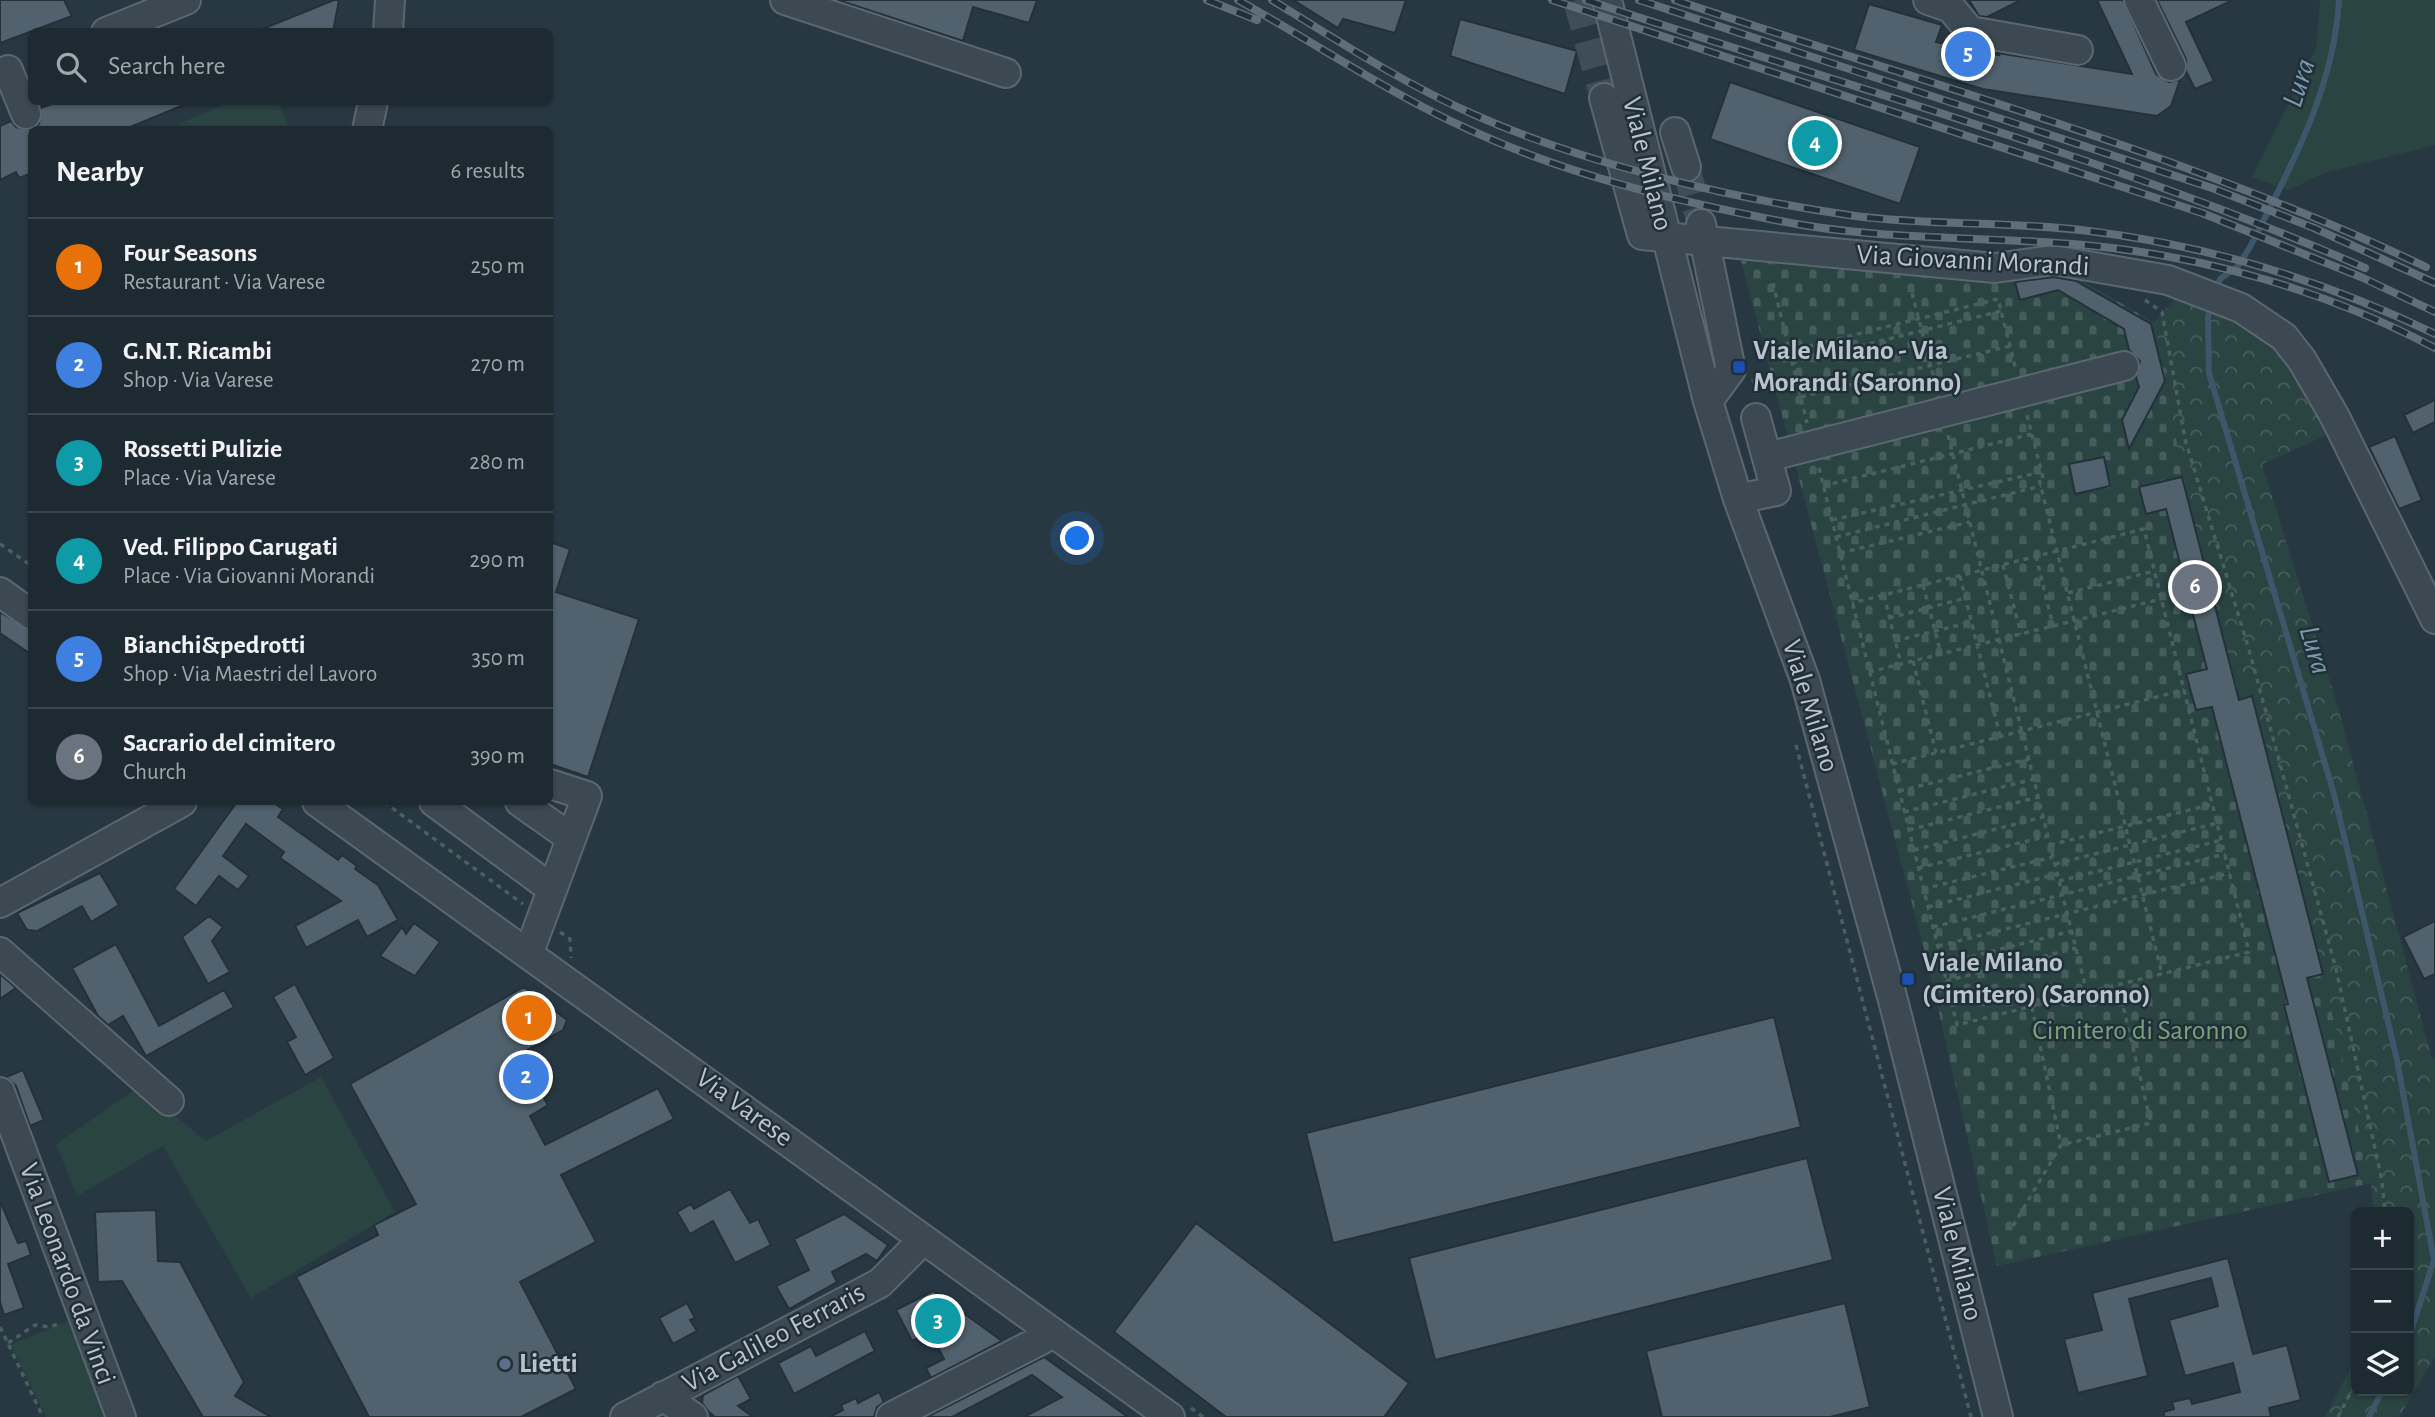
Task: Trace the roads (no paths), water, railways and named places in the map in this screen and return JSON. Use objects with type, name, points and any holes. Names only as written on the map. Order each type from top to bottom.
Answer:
[{"type":"street","points":[[116,28],[186,0]]},
{"type":"street","points":[[388,28],[390,0]]},
{"type":"street","points":[[785,0],[1006,73]]},
{"type":"street","name":"Viale Milano","points":[[1607,0],[1664,236],[1708,401],[1738,499],[1805,680],[1893,1000],[1998,1417]]},
{"type":"street","points":[[1928,0],[1951,8],[1970,31],[2078,50]]},
{"type":"street","points":[[2139,0],[2171,66]]},
{"type":"street","points":[[13,68],[26,114]]},
{"type":"street","points":[[1604,98],[1642,235],[1664,236]]},
{"type":"street","points":[[368,126],[372,105]]},
{"type":"street","name":"Viale Milano","points":[[1675,132],[1686,167]]},
{"type":"street","points":[[1703,233],[1731,370],[1708,401]]},
{"type":"street","name":"Via Giovanni Morandi","points":[[1664,236],[1703,233],[1995,268],[2054,260],[2136,273],[2193,289],[2227,303],[2284,337],[2302,360],[2335,417],[2435,619]]},
{"type":"street","points":[[1768,457],[2124,366]]},
{"type":"street","points":[[1738,499],[1776,491],[1756,418]]},
{"type":"street","points":[[0,576],[28,596]]},
{"type":"street","points":[[0,592],[28,612]]},
{"type":"street","points":[[529,952],[587,796],[553,785]]},
{"type":"street","points":[[0,903],[177,805]]},
{"type":"street","name":"Via Varese","points":[[301,805],[1148,1417]]},
{"type":"street","name":"Via Varese","points":[[321,805],[529,952],[1170,1417]]},
{"type":"street","points":[[438,805],[552,889]]},
{"type":"street","points":[[524,805],[571,838]]},
{"type":"street","points":[[0,952],[169,1101]]},
{"type":"street","name":"Via Leonardo da Vinci","points":[[0,1092],[121,1417]]},
{"type":"street","name":"Via Galileo Ferraris","points":[[625,1417],[880,1283],[915,1248]]},
{"type":"street","points":[[891,1417],[1041,1339]]},
{"type":"street","points":[[663,1396],[693,1417]]},
{"type":"waterway","name":"Lura","points":[[2216,292],[2220,279],[2238,266],[2250,247],[2308,128],[2329,65],[2339,0]]},
{"type":"waterway","name":"Lura","points":[[2211,306],[2208,317],[2209,373],[2334,794],[2397,1060],[2434,1260],[2410,1333]]},
{"type":"waterway","name":"Lura","points":[[2369,1417],[2380,1396]]},
{"type":"tunnel","points":[[1577,0],[1604,98]]},
{"type":"tunnel","points":[[1686,167],[1701,224]]},
{"type":"railway","points":[[1207,0],[1257,20]]},
{"type":"railway","points":[[1238,0],[1440,116],[1507,146],[1622,185],[1701,205],[1818,227],[1894,235],[2084,245],[2129,250],[2220,267],[2352,309],[2435,348]]},
{"type":"railway","points":[[1272,0],[1372,61],[1449,103],[1519,133],[1613,164],[1712,190],[1855,216],[2060,228],[2179,246],[2310,282],[2435,334]]},
{"type":"railway","points":[[1552,0],[2202,213],[2361,277],[2435,312]]},
{"type":"railway","points":[[1586,0],[2077,158],[2270,228],[2365,268]]},
{"type":"railway","points":[[1639,0],[2212,188],[2314,228],[2435,283]]},
{"type":"railway","points":[[1675,0],[2055,122],[2149,155],[2335,226],[2426,267]]},
{"type":"place","name":"Bianchi&pedrotti","points":[[1968,54]]},
{"type":"place","name":"Ved. Filippo Carugati","points":[[1815,143]]},
{"type":"place","name":"Viale Milano - Via Morandi (Saronno)","points":[[1739,367]]},
{"type":"place","name":"Sacrario del cimitero","points":[[2195,587]]},
{"type":"place","name":"Viale Milano (Cimitero) (Saronno)","points":[[1908,979]]},
{"type":"place","name":"Four Seasons","points":[[529,1018]]},
{"type":"place","name":"G.N.T. Ricambi","points":[[526,1077]]},
{"type":"place","name":"Rossetti Pulizie","points":[[938,1321]]},
{"type":"place","name":"Lietti","points":[[505,1364]]},
{"type":"park label","name":"Cimitero di Saronno","points":[[2140,1031]]}]
